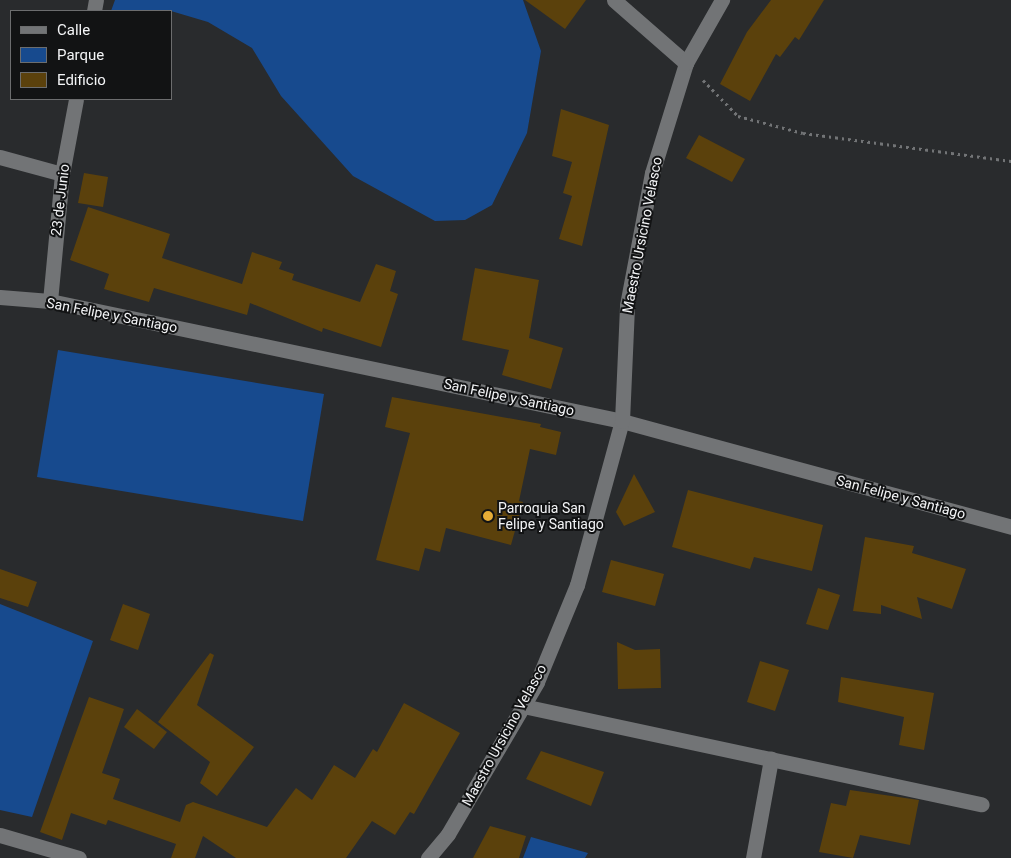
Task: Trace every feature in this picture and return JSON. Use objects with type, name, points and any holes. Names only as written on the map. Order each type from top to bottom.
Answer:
[{"type":"street","points":[[614,0],[686,63]]},
{"type":"street","name":"Maestro Ursicino Velasco","points":[[428,858],[448,834],[523,706],[577,585],[622,421],[627,305],[652,173],[686,63],[722,0]]},
{"type":"street","name":"23 de Junio","points":[[50,301],[62,174],[76,100]]},
{"type":"street","points":[[0,157],[62,174]]},
{"type":"street","name":"San Felipe y Santiago","points":[[0,297],[50,301],[622,421],[1011,527]]},
{"type":"street","points":[[523,706],[982,804]]},
{"type":"street","points":[[754,858],[771,759]]},
{"type":"street","points":[[0,835],[79,858]]},
{"type":"path","points":[[686,63],[738,116],[803,133],[1011,162]]},
{"type":"green space","points":[[115,0],[523,0],[541,51],[527,133],[492,205],[465,220],[435,221],[353,176],[281,96],[252,48],[208,22],[172,10],[111,10]]},
{"type":"green space","points":[[58,350],[324,394],[303,521],[37,477]]},
{"type":"green space","points":[[0,604],[93,641],[32,817],[0,810]]},
{"type":"green space","points":[[531,837],[588,853],[585,858],[523,858]]},
{"type":"building","points":[[525,0],[586,0],[565,29]]},
{"type":"building","points":[[771,0],[824,0],[799,40],[795,37],[780,57],[776,54],[750,101],[720,84],[747,32]]},
{"type":"building","points":[[561,109],[609,125],[582,246],[559,239],[572,196],[563,193],[572,162],[552,156]]},
{"type":"building","points":[[699,135],[745,159],[732,182],[686,158]]},
{"type":"building","points":[[84,173],[108,177],[103,207],[78,203]]},
{"type":"building","points":[[88,207],[170,234],[162,258],[242,284],[252,252],[282,262],[279,269],[294,274],[292,280],[360,302],[376,264],[396,271],[390,291],[398,294],[381,347],[323,328],[322,332],[250,303],[247,315],[154,288],[149,302],[104,289],[109,274],[70,260]]},
{"type":"building","points":[[475,268],[539,280],[529,338],[563,348],[551,389],[502,375],[509,350],[462,340]]},
{"type":"building","points":[[392,397],[541,424],[540,427],[561,432],[556,455],[530,449],[519,501],[523,502],[511,545],[446,528],[440,552],[425,548],[419,571],[376,560],[410,433],[385,427]]},
{"type":"building","points":[[634,474],[655,512],[624,526],[616,512]]},
{"type":"building","points":[[688,490],[823,525],[812,571],[754,557],[750,569],[672,547]]},
{"type":"building","points":[[865,537],[914,546],[912,553],[966,569],[952,609],[917,597],[922,619],[881,605],[881,614],[853,611]]},
{"type":"building","points":[[611,560],[664,574],[655,606],[602,592]]},
{"type":"building","points":[[0,569],[37,582],[28,607],[0,598]]},
{"type":"building","points":[[818,588],[840,595],[828,630],[806,624]]},
{"type":"building","points":[[123,604],[150,614],[138,650],[110,640]]},
{"type":"building","points":[[617,642],[635,650],[660,649],[661,688],[618,689]]},
{"type":"building","points":[[210,653],[214,655],[197,705],[254,747],[217,796],[200,783],[210,762],[158,722]]},
{"type":"building","points":[[760,661],[789,670],[775,711],[747,702]]},
{"type":"building","points":[[841,677],[934,693],[924,750],[899,745],[904,717],[838,702]]},
{"type":"building","points":[[89,697],[124,709],[102,773],[120,779],[113,799],[180,822],[186,805],[193,802],[267,827],[296,788],[312,800],[334,765],[355,778],[373,749],[377,752],[404,703],[460,733],[414,814],[410,812],[395,835],[372,821],[346,858],[236,858],[203,836],[195,858],[171,858],[176,844],[108,820],[106,825],[71,813],[62,840],[40,832]]},
{"type":"building","points":[[137,709],[167,732],[154,749],[124,727]]},
{"type":"building","points":[[541,751],[604,772],[591,806],[526,779]]},
{"type":"building","points":[[850,790],[919,800],[910,845],[860,835],[853,858],[819,852],[831,803],[846,806]]},
{"type":"building","points":[[490,826],[526,836],[519,858],[473,858]]},
{"type":"place","name":"Parroquia San Felipe y Santiago","points":[[488,516]]}]
